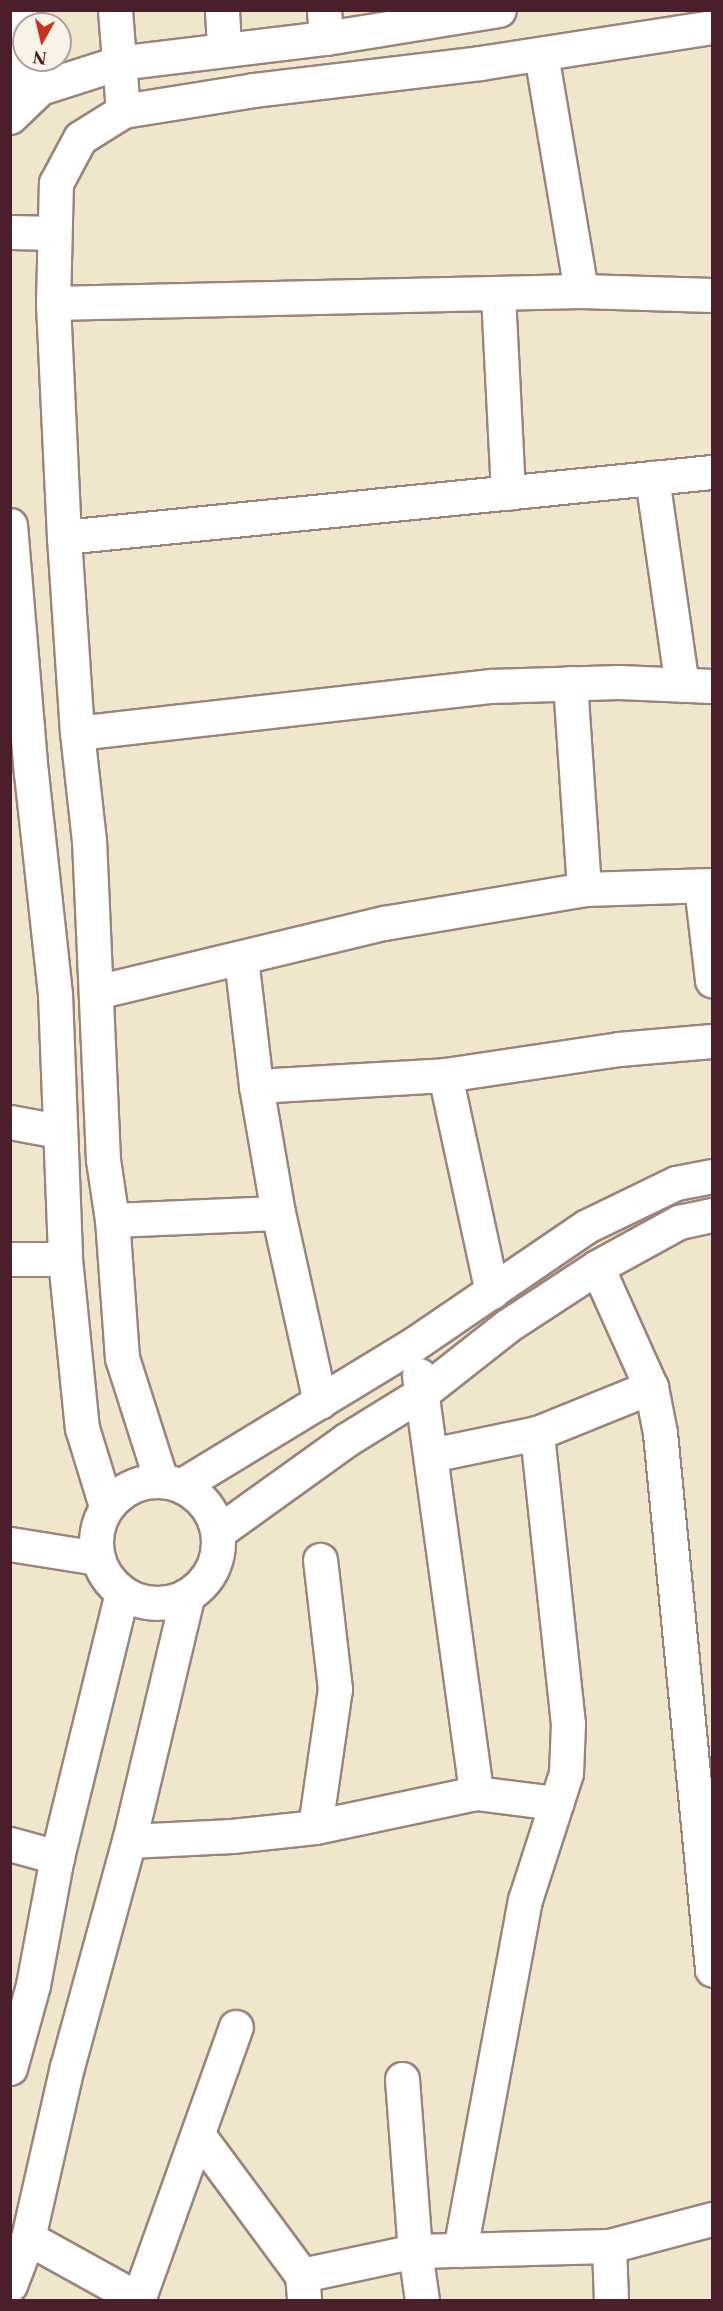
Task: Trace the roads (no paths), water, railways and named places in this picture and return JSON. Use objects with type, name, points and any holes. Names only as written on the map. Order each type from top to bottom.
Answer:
[{"type":"street","points":[[15,110],[20,10]]},
{"type":"street","points":[[115,10],[123,111]]},
{"type":"street","points":[[222,10],[224,49]]},
{"type":"street","points":[[15,110],[40,88],[118,63],[224,49],[325,24],[499,10]]},
{"type":"street","points":[[712,27],[541,54],[254,90],[123,111],[80,138],[56,183],[53,303],[64,537],[77,733],[89,841],[103,1160],[112,1220],[122,1358],[171,1482],[209,1508],[218,1532],[211,1574],[186,1596],[153,1604],[122,1593],[106,1578],[97,1558],[96,1531],[106,1506],[130,1486],[171,1482],[320,1402],[414,1344],[587,1226],[676,1184],[712,1176]]},
{"type":"street","points":[[541,54],[581,291]]},
{"type":"street","points":[[10,232],[53,233]]},
{"type":"street","points":[[53,303],[498,295],[581,291],[712,295]]},
{"type":"street","points":[[498,295],[508,493]]},
{"type":"street","points":[[64,537],[712,472]]},
{"type":"street","points":[[77,733],[491,686],[619,682],[697,685],[652,478]]},
{"type":"street","points":[[10,525],[21,774],[55,994],[58,1131],[65,1259],[82,1428],[106,1506]]},
{"type":"street","points":[[570,683],[584,889]]},
{"type":"street","points":[[96,992],[384,923],[584,889],[707,885],[712,980]]},
{"type":"street","points":[[241,958],[256,1086],[278,1213],[320,1402]]},
{"type":"street","points":[[256,1086],[445,1075],[619,1048],[712,1041]]},
{"type":"street","points":[[445,1075],[492,1292]]},
{"type":"street","points":[[10,1122],[58,1131]]},
{"type":"street","points":[[112,1220],[278,1213]]},
{"type":"street","points":[[218,1532],[346,1440],[422,1393],[507,1326],[597,1267],[679,1222],[712,1215]]},
{"type":"street","points":[[10,1259],[65,1259]]},
{"type":"street","points":[[597,1267],[651,1387],[660,1433],[712,1969]]},
{"type":"street","points":[[414,1344],[476,1792]]},
{"type":"street","points":[[431,1455],[537,1433],[651,1387]]},
{"type":"street","points":[[460,2250],[525,1900],[566,1773],[568,1724],[537,1433]]},
{"type":"street","points":[[10,1544],[97,1558]]},
{"type":"street","points":[[315,1827],[335,1689],[320,1560]]},
{"type":"street","points":[[10,2068],[22,1982],[57,1857],[122,1593]]},
{"type":"street","points":[[10,2285],[28,2238],[66,2067],[129,1841],[186,1596]]},
{"type":"street","points":[[129,1841],[232,1836],[315,1827],[476,1792],[556,1803]]},
{"type":"street","points":[[10,1844],[57,1857]]},
{"type":"street","points":[[28,2238],[139,2300],[236,2027]]},
{"type":"street","points":[[402,2079],[415,2251],[422,2301]]},
{"type":"street","points":[[199,2136],[303,2288],[415,2251],[609,2246],[712,2219]]},
{"type":"street","points":[[609,2246],[611,2301]]}]
